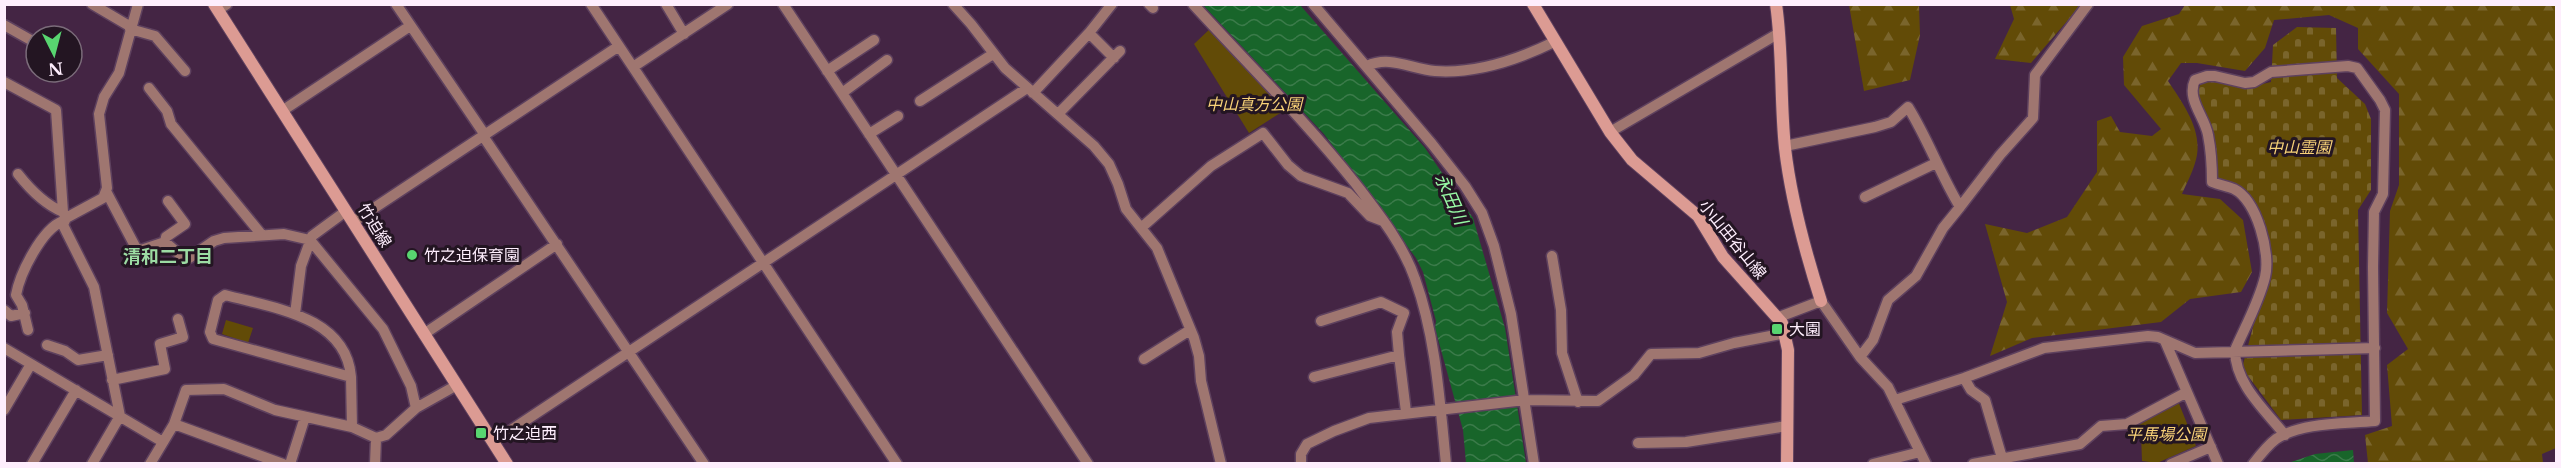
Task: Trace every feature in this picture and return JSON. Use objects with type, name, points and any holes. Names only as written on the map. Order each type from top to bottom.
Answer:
[{"type":"street","points":[[92,4],[130,28],[155,36],[185,71]]},
{"type":"street","points":[[138,4],[119,73],[104,97],[99,114],[99,126],[106,161],[107,193],[136,248],[145,250],[165,242]]},
{"type":"street","points":[[396,4],[705,464]]},
{"type":"street","points":[[591,4],[764,263],[893,462]]},
{"type":"street","points":[[666,4],[684,33]]},
{"type":"street","points":[[633,67],[684,33],[715,8],[728,4]]},
{"type":"street","points":[[783,4],[1088,464]]},
{"type":"street","points":[[952,4],[971,24],[1005,68],[1094,146],[1109,164],[1126,209],[1157,248],[1190,330],[1199,356],[1201,381],[1221,464]]},
{"type":"street","points":[[493,442],[1030,90],[1089,33],[1112,4]]},
{"type":"street","points":[[1193,4],[1322,142],[1383,221],[1411,268],[1422,301],[1442,411],[1446,464]]},
{"type":"street","points":[[1313,4],[1465,186],[1482,213],[1494,246],[1511,314],[1534,464]]},
{"type":"street","name":"小山田谷山線","points":[[1533,4],[1610,132],[1632,160],[1698,216],[1723,257],[1779,317],[1786,333],[1788,350],[1787,464]]},
{"type":"street","points":[[1776,4],[1785,146],[1797,217],[1821,301],[1860,357],[1888,387],[1926,464]]},
{"type":"street","points":[[1860,357],[1873,340],[1888,300],[1916,276],[1943,228],[2000,155],[2033,118],[2035,75],[2088,4]]},
{"type":"street","name":"竹迫線","points":[[220,6],[282,111],[507,464]]},
{"type":"street","points":[[4,25],[24,36]]},
{"type":"street","points":[[282,111],[410,26]]},
{"type":"street","points":[[1058,114],[1117,54],[1089,33]]},
{"type":"street","points":[[1610,132],[1779,33]]},
{"type":"street","points":[[827,71],[874,40]]},
{"type":"street","points":[[1367,66],[1386,61],[1434,71],[1486,66],[1514,60],[1554,42]]},
{"type":"street","points":[[353,222],[619,46]]},
{"type":"street","points":[[920,101],[993,54]]},
{"type":"street","points":[[842,93],[887,60]]},
{"type":"street","points":[[2253,464],[2276,440],[2285,435],[2306,428],[2374,421],[2374,212],[2383,195],[2385,110],[2357,68],[2348,66],[2271,72],[2254,82],[2245,83],[2207,76],[2195,80],[2193,84],[2194,99],[2208,135],[2212,167],[2211,182],[2234,189],[2246,199],[2259,224],[2264,248],[2266,275],[2235,350],[2235,362],[2240,378],[2285,435]]},
{"type":"street","points":[[4,82],[56,110],[63,225],[94,287],[120,416],[92,464]]},
{"type":"street","points":[[149,88],[167,111],[171,124],[261,234]]},
{"type":"street","points":[[1785,146],[1891,122],[1908,107],[1927,139],[1936,163],[1960,207]]},
{"type":"street","points":[[869,134],[898,116]]},
{"type":"street","points":[[1141,228],[1211,166],[1263,133],[1288,165],[1301,176],[1348,193],[1370,216],[1383,221]]},
{"type":"street","points":[[1864,197],[1936,163]]},
{"type":"street","points":[[18,174],[64,217]]},
{"type":"street","points":[[28,330],[25,313],[16,295],[28,260],[64,217],[103,198],[107,193]]},
{"type":"street","points":[[165,242],[166,237],[185,224],[168,201]]},
{"type":"street","points":[[295,314],[301,266],[310,240],[312,236],[346,211]]},
{"type":"street","points":[[165,242],[184,258],[189,258],[214,241],[261,234],[284,234],[310,240],[383,329],[411,386],[416,408]]},
{"type":"street","points":[[424,334],[557,244]]},
{"type":"street","points":[[1552,256],[1561,310],[1562,353],[1578,402]]},
{"type":"street","points":[[351,377],[213,339],[210,332],[218,300],[225,295],[309,318],[341,344],[351,377],[352,427]]},
{"type":"street","points":[[1779,317],[1821,301]]},
{"type":"street","points":[[1321,321],[1381,302],[1404,313],[1397,332],[1407,412]]},
{"type":"street","points":[[4,310],[11,316],[25,313]]},
{"type":"street","points":[[112,380],[165,369],[160,344],[183,337],[178,319]]},
{"type":"street","points":[[1144,358],[1190,330]]},
{"type":"street","points":[[1301,464],[1301,454],[1307,444],[1369,418],[1526,400],[1598,401],[1623,385],[1651,354],[1699,353],[1734,343],[1786,333]]},
{"type":"street","points":[[1895,400],[1964,378],[2044,348],[2148,336],[2195,353],[2235,350],[2375,348]]},
{"type":"street","points":[[2165,341],[2218,464]]},
{"type":"street","points":[[47,345],[65,351],[78,360],[108,355]]},
{"type":"street","points":[[4,348],[163,442]]},
{"type":"street","points":[[1314,377],[1399,355]]},
{"type":"street","points":[[4,410],[31,364]]},
{"type":"street","points":[[1964,378],[1971,390],[1985,400],[2002,458]]},
{"type":"street","points":[[150,464],[174,424],[186,390],[224,389],[275,410],[352,427],[376,438],[386,435],[416,408],[457,385]]},
{"type":"street","points":[[32,464],[75,390]]},
{"type":"street","points":[[1973,464],[2080,444],[2101,426],[2127,424],[2187,392]]},
{"type":"street","points":[[290,464],[305,417]]},
{"type":"street","points":[[174,424],[283,464]]},
{"type":"street","points":[[1638,443],[1686,442],[1787,426]]},
{"type":"street","points":[[375,464],[376,438]]},
{"type":"street","points":[[2171,464],[2211,447]]},
{"type":"street","points":[[1873,464],[1920,452]]},
{"type":"green space","points":[[2010,4],[2081,5],[2031,63],[1995,59],[2014,19]]},
{"type":"green space","points":[[1849,5],[1919,5],[1920,35],[1910,80],[1864,91]]},
{"type":"green space","points":[[2185,5],[2556,5],[2556,448],[2542,454],[2543,463],[2368,463],[2365,435],[2392,426],[2387,365],[2408,349],[2387,313],[2390,211],[2399,185],[2399,94],[2358,49],[2358,28],[2329,15],[2274,20],[2265,48],[2245,71],[2197,63],[2181,63],[2168,81],[2191,120],[2197,141],[2195,163],[2182,194],[2220,199],[2243,220],[2252,272],[2241,292],[2190,299],[2161,322],[2032,338],[1990,356],[2007,302],[1985,224],[2027,233],[2067,217],[2097,172],[2097,121],[2111,116],[2120,132],[2152,136],[2161,129],[2124,85],[2123,57],[2142,26],[2179,14]]},
{"type":"green space","name":"中山真方公園","points":[[1213,26],[1285,110],[1249,133],[1194,44]]},
{"type":"green space","name":"中山霊園","points":[[2297,27],[2336,28],[2337,78],[2365,104],[2371,119],[2371,190],[2358,210],[2362,415],[2281,420],[2242,368],[2260,301],[2269,243],[2252,201],[2215,179],[2210,126],[2197,93],[2202,80],[2246,88],[2271,82],[2273,45]]},
{"type":"green space","points":[[226,320],[253,328],[248,343],[222,334]]},
{"type":"green space","name":"平馬場公園","points":[[2178,401],[2196,446],[2157,463],[2142,461],[2141,434],[2126,430]]},
{"type":"water","name":"永田川","points":[[1203,5],[1300,5],[1425,148],[1473,218],[1505,328],[1526,463],[1466,463],[1463,430],[1435,328],[1436,321],[1423,272],[1416,258],[1324,134]]},
{"type":"water","points":[[2353,450],[2354,463],[2288,463],[2315,454]]},
{"type":"place","name":"竹之迫保育園","points":[[412,255]]},
{"type":"place","name":"大園","points":[[1777,329]]},
{"type":"place","name":"竹之迫西","points":[[481,433]]},
{"type":"district","name":"清和二丁目","points":[[168,257]]}]
